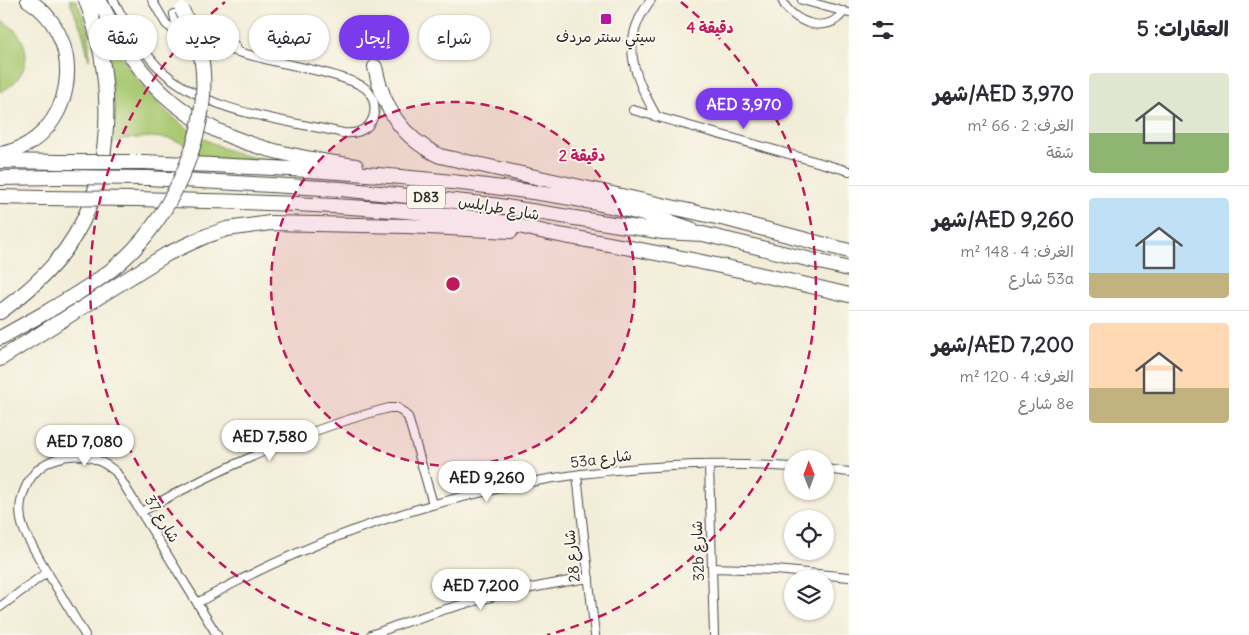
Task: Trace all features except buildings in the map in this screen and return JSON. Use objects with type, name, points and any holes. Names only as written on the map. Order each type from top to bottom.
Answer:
[{"type":"highway","points":[[0,154],[26,145],[45,130],[60,110],[67,88],[68,66],[59,34],[47,16],[28,0]]},
{"type":"highway","points":[[0,312],[31,288],[66,250],[84,219],[99,172],[106,134],[105,80],[98,36],[86,0]]},
{"type":"highway","points":[[98,0],[127,50],[147,77],[184,111],[214,129],[245,144],[276,153],[433,179],[534,192],[585,202],[665,220],[703,234]]},
{"type":"highway","points":[[0,338],[102,277],[126,258],[165,211],[178,187],[195,141],[202,101],[202,61],[198,42],[180,11]]},
{"type":"highway","points":[[375,68],[383,98],[400,126],[418,144],[440,156],[730,220],[849,251]]},
{"type":"highway","points":[[0,162],[142,162],[433,179]]},
{"type":"highway","name":"شارع طرابلس","points":[[0,178],[148,178],[271,184],[433,198],[663,232],[703,234],[849,269]]},
{"type":"highway","name":"شارع طرابلس","points":[[0,197],[260,202],[421,213],[493,221],[528,230],[692,259],[849,295]]},
{"type":"highway","points":[[0,359],[167,254],[200,238],[227,230],[256,225],[292,224],[407,226],[493,231],[528,230]]},
{"type":"highway","points":[[0,344],[46,312]]},
{"type":"street","points":[[113,0],[149,57],[170,78],[197,95],[227,107],[343,133],[358,132],[370,123],[374,114],[374,105],[370,95],[363,87],[288,64],[179,35],[166,24],[152,0]]},
{"type":"street","points":[[651,0],[641,15],[635,31],[632,58],[639,84],[657,117]]},
{"type":"street","points":[[782,0],[795,17],[813,24],[834,21],[847,12]]},
{"type":"street","points":[[802,0],[847,12]]},
{"type":"street","points":[[180,11],[176,24],[180,30],[272,56],[288,64]]},
{"type":"street","points":[[633,110],[849,171]]},
{"type":"street","points":[[141,512],[188,486],[236,464],[284,444],[389,408],[398,408],[408,418],[433,504]]},
{"type":"street","name":"شارع 37","points":[[86,635],[47,572],[24,530],[20,516],[20,503],[24,489],[31,477],[46,464],[65,456],[79,455],[105,463],[124,483],[217,635]]},
{"type":"street","name":"53a شارع","points":[[197,603],[243,577],[335,536],[433,504],[504,488],[577,475],[643,468],[709,465],[784,467]]},
{"type":"street","name":"32b شارع","points":[[709,465],[714,635]]},
{"type":"street","points":[[834,470],[849,472]]},
{"type":"street","name":"شارع 28","points":[[577,475],[595,635]]},
{"type":"street","points":[[712,568],[776,570],[849,577]]},
{"type":"street","points":[[0,607],[47,572]]},
{"type":"street","points":[[371,635],[445,608],[498,594],[589,578]]},
{"type":"green space","points":[[69,0],[76,0],[89,31],[89,60],[82,31]]},
{"type":"green space","points":[[0,19],[16,31],[22,39],[26,57],[21,74],[16,81],[0,92]]},
{"type":"green space","points":[[108,60],[124,60],[153,98],[189,130],[236,153],[285,163],[203,158],[182,143],[171,139],[152,137],[124,139],[113,143],[106,151],[112,100]]},
{"type":"place","name":"سيتي سنتر مردف","points":[[606,19]]}]
